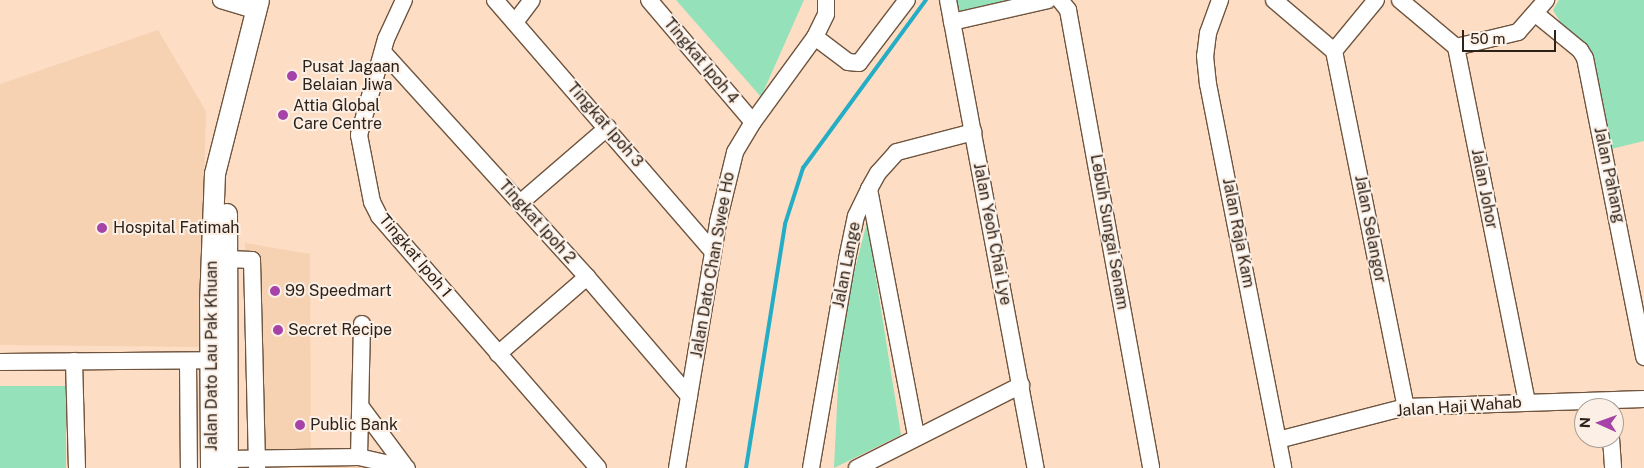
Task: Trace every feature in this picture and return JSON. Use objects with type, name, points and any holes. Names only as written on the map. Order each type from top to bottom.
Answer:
[{"type":"main road","name":"Jalan Dato Lau Pak Khuan","points":[[222,465],[210,424],[215,174],[222,155],[256,5]]},
{"type":"main road","name":"Jalan Dato Lau Pak Khuan","points":[[222,155],[227,182],[226,259],[228,322],[222,465]]},
{"type":"street","points":[[221,0],[256,5]]},
{"type":"street","name":"Tingkat Ipoh 1","points":[[404,0],[383,52],[359,135],[372,202],[379,216],[598,468]]},
{"type":"street","name":"Tingkat Ipoh 3","points":[[495,0],[608,127],[713,252]]},
{"type":"street","points":[[516,22],[532,0]]},
{"type":"street","name":"Tingkat Ipoh 4","points":[[649,0],[753,122]]},
{"type":"street","name":"Jalan Dato Chan Swee Ho","points":[[677,468],[713,252],[735,152],[753,122],[815,37],[826,14],[826,0]]},
{"type":"street","points":[[815,37],[848,62],[859,63],[906,0]]},
{"type":"street","name":"Jalan Yeoh Chai Lye","points":[[948,0],[1036,468]]},
{"type":"street","points":[[952,22],[1048,0]]},
{"type":"street","name":"Lebuh Sungai Senam","points":[[1060,0],[1068,10],[1151,468]]},
{"type":"street","name":"Jalan Raja Kam","points":[[1220,0],[1208,33],[1205,56],[1208,84],[1283,468]]},
{"type":"street","points":[[1274,0],[1334,51],[1376,0]]},
{"type":"street","points":[[1400,0],[1456,47],[1518,32],[1536,14],[1546,0]]},
{"type":"street","name":"Jalan Pahang","points":[[1536,14],[1580,50],[1585,58],[1644,357]]},
{"type":"street","name":"Jalan Johor","points":[[1456,47],[1527,402]]},
{"type":"street","name":"Jalan Selangor","points":[[1334,51],[1406,407]]},
{"type":"street","name":"Tingkat Ipoh 2","points":[[383,52],[587,277],[689,396]]},
{"type":"street","points":[[520,203],[608,127]]},
{"type":"street","name":"Jalan Lange","points":[[811,468],[846,259],[856,216],[869,189],[882,166],[898,152],[973,132]]},
{"type":"street","points":[[869,189],[916,436]]},
{"type":"street","points":[[226,259],[252,260],[257,463]]},
{"type":"street","points":[[498,354],[587,277]]},
{"type":"street","points":[[0,362],[210,360],[219,354],[222,329],[228,322]]},
{"type":"street","points":[[359,457],[362,324]]},
{"type":"street","points":[[74,361],[77,468]]},
{"type":"street","points":[[188,361],[189,468]]},
{"type":"street","points":[[856,468],[916,436],[1021,385]]},
{"type":"street","name":"Jalan Haji Wahab","points":[[1624,402],[1644,399]]},
{"type":"street","name":"Jalan Haji Wahab","points":[[1278,440],[1406,407],[1527,402],[1574,403]]},
{"type":"street","points":[[361,406],[405,467]]},
{"type":"street","points":[[1612,448],[1613,468]]},
{"type":"street","points":[[222,465],[327,463],[359,457],[405,467]]},
{"type":"shaded area","name":"Hospital Fatimah","points":[[158,30],[206,111],[200,347],[0,345],[0,84]]},
{"type":"shaded area","points":[[245,243],[310,254],[311,461],[398,468],[248,468]]},
{"type":"green space","points":[[676,0],[804,0],[761,97]]},
{"type":"green space","points":[[955,0],[1007,0],[957,12]]},
{"type":"green space","points":[[1559,0],[1644,0],[1644,141],[1611,149],[1596,81],[1553,10]]},
{"type":"green space","points":[[867,222],[901,435],[834,468],[841,324]]},
{"type":"green space","points":[[0,386],[66,386],[66,468],[0,468]]},
{"type":"waterway","points":[[746,468],[785,224],[803,168],[926,0]]},
{"type":"place","name":"Pusat Jagaan Belaian Jiwa","points":[[292,76]]},
{"type":"place","name":"Attia Global Care Centre","points":[[283,115]]},
{"type":"place","name":"Hospital Fatimah","points":[[102,228]]},
{"type":"place","name":"99 Speedmart","points":[[275,291]]},
{"type":"place","name":"Secret Recipe","points":[[278,330]]},
{"type":"place","name":"Public Bank","points":[[300,425]]}]
